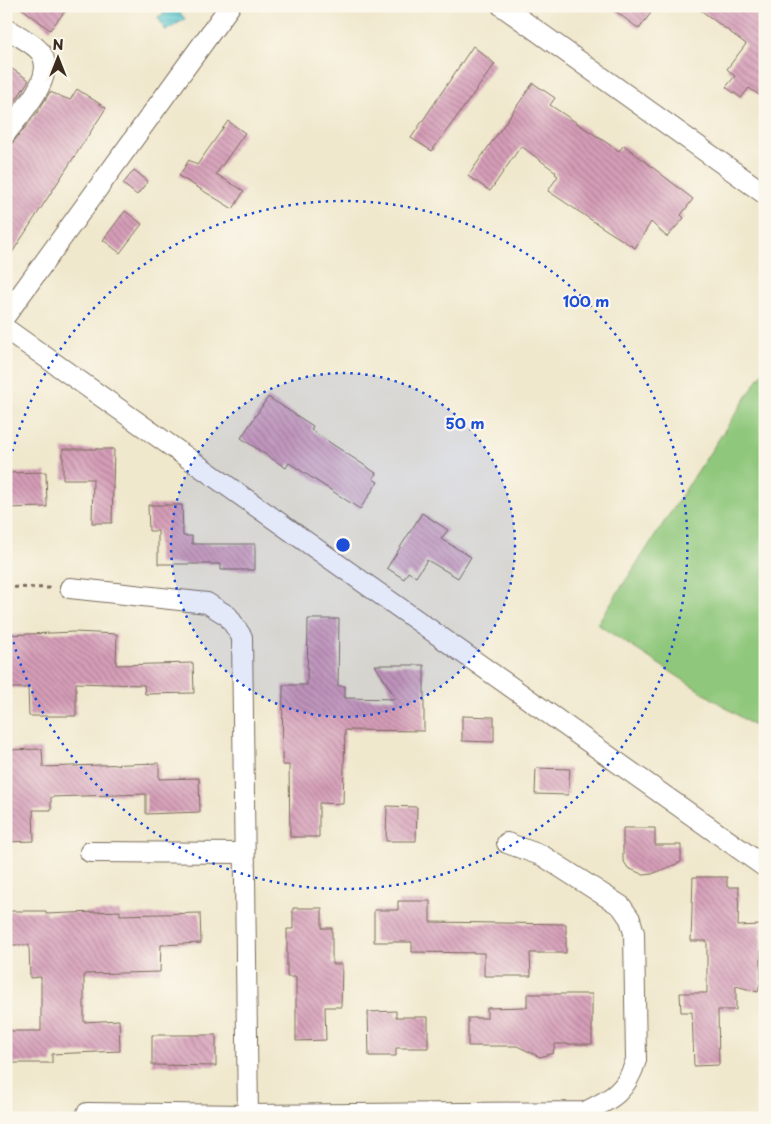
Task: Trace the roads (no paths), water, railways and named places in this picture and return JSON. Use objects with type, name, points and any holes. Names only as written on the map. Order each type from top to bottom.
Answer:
[{"type":"street","points":[[6,315],[230,6]]},
{"type":"street","points":[[502,6],[765,194]]},
{"type":"street","points":[[6,28],[40,52],[46,65],[44,80],[6,133]]},
{"type":"street","points":[[6,328],[765,867]]},
{"type":"street","points":[[70,588],[207,603],[224,612],[242,636],[248,1116]]},
{"type":"street","points":[[86,1113],[248,1116],[584,1112],[611,1100],[624,1088],[633,1072],[636,1060],[634,934],[630,919],[622,906],[543,856],[507,843]]},
{"type":"street","points":[[90,852],[244,853]]},
{"type":"water","points":[[175,6],[185,19],[166,31],[158,17]]}]
